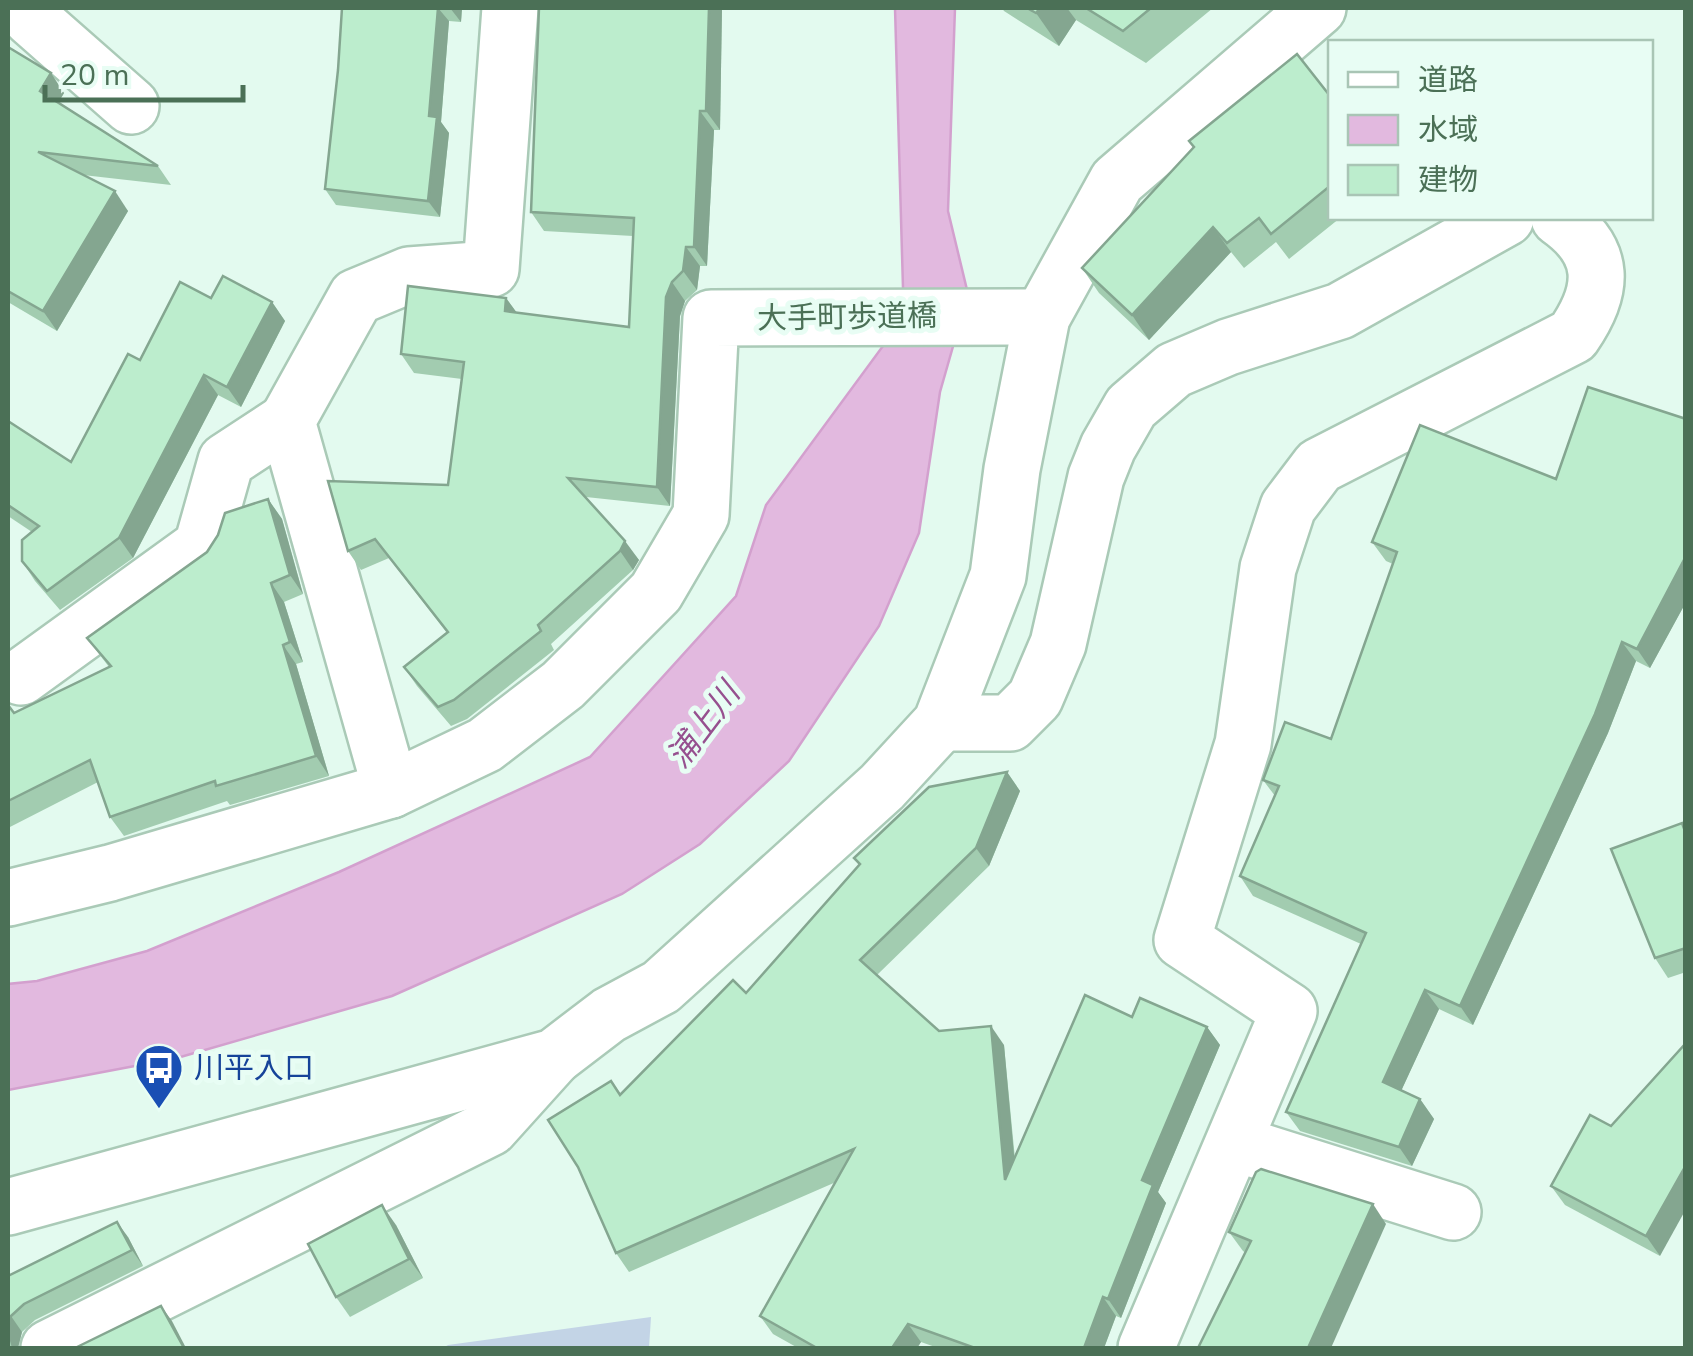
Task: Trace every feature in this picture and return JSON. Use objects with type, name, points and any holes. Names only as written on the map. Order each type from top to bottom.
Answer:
[{"type":"street","points":[[28,8],[31,18],[131,106]]},
{"type":"street","points":[[21,676],[202,546],[226,461],[287,421],[356,297],[409,275],[490,269],[510,8]]},
{"type":"street","points":[[49,1348],[490,1128],[554,1057],[609,1015],[661,987],[882,787],[941,723],[998,576],[1012,469],[1042,317],[1117,181],[1318,8]]},
{"type":"street","points":[[941,723],[1010,724],[1035,698],[1058,644],[1096,477],[1131,408],[1174,370],[1228,347],[1340,312],[1502,220]]},
{"type":"street","points":[[1146,1348],[1289,1011],[1182,940],[1243,744],[1268,568],[1288,507],[1320,466],[1573,336],[1588,314],[1599,274],[1582,235],[1562,220]]},
{"type":"street","name":"大手町歩道橋","points":[[391,790],[485,745],[563,684],[656,592],[701,515],[711,318],[1042,317]]},
{"type":"street","points":[[8,898],[110,873],[391,790],[287,421]]},
{"type":"street","points":[[8,1207],[554,1057]]},
{"type":"street","points":[[1234,1143],[1453,1212]]},
{"type":"shaded area","points":[[651,1317],[649,1348],[443,1348],[448,1345]]},
{"type":"water","name":"浦上川","points":[[895,8],[955,8],[948,211],[968,294],[940,392],[919,533],[879,626],[789,761],[700,844],[622,894],[392,996],[177,1058],[8,1090],[8,984],[37,981],[147,951],[339,872],[590,757],[736,596],[766,505],[883,346],[903,288]]},
{"type":"building","points":[[342,8],[438,8],[429,116],[437,117],[428,201],[325,189]]},
{"type":"building","points":[[539,8],[709,8],[706,111],[700,111],[694,247],[686,247],[683,271],[672,282],[666,297],[657,487],[568,478],[625,541],[620,551],[538,625],[541,631],[454,700],[438,707],[404,667],[448,632],[375,539],[348,551],[328,481],[448,485],[464,362],[401,354],[408,286],[506,298],[505,311],[629,327],[634,218],[531,212]]},
{"type":"building","points":[[1086,8],[1151,8],[1123,31]]},
{"type":"building","points":[[8,47],[51,73],[40,91],[158,166],[38,152],[115,191],[43,311],[8,291]]},
{"type":"building","points":[[1297,54],[1328,93],[1328,188],[1271,234],[1259,218],[1227,243],[1213,227],[1132,315],[1082,268],[1194,147],[1189,141]]},
{"type":"building","points":[[223,276],[272,302],[227,387],[204,375],[119,538],[47,591],[22,561],[22,540],[39,526],[8,505],[8,421],[71,462],[128,354],[140,360],[180,282],[211,298]]},
{"type":"building","points":[[1588,387],[1686,419],[1686,556],[1637,649],[1622,642],[1595,714],[1460,1006],[1425,990],[1383,1082],[1420,1099],[1399,1147],[1286,1112],[1366,933],[1240,876],[1279,786],[1263,780],[1285,722],[1331,739],[1397,552],[1372,542],[1420,425],[1556,479]]},
{"type":"building","points":[[268,499],[290,575],[271,583],[290,642],[283,645],[316,756],[216,786],[215,781],[110,817],[90,760],[8,801],[8,705],[14,713],[111,666],[87,638],[207,552],[225,513]]},
{"type":"building","points":[[1007,772],[976,848],[860,960],[939,1031],[991,1026],[1005,1180],[1085,995],[1132,1017],[1140,998],[1207,1027],[1142,1180],[1153,1185],[1084,1348],[975,1348],[908,1324],[892,1348],[817,1348],[760,1316],[854,1149],[616,1253],[578,1167],[548,1120],[611,1081],[620,1095],[733,980],[746,993],[860,864],[854,858],[929,787]]},
{"type":"building","points":[[1682,823],[1686,834],[1686,948],[1655,958],[1611,849]]},
{"type":"building","points":[[1686,1043],[1686,1165],[1646,1236],[1551,1186],[1590,1115],[1611,1126]]},
{"type":"building","points":[[1261,1169],[1373,1204],[1308,1348],[1198,1348],[1251,1241],[1229,1232],[1256,1172]]},
{"type":"building","points":[[382,1205],[409,1259],[336,1297],[308,1244]]},
{"type":"building","points":[[117,1222],[132,1250],[24,1304],[11,1316],[8,1329],[8,1276]]},
{"type":"building","points":[[161,1306],[184,1348],[75,1348]]},
{"type":"place","name":"川平入口","points":[[159,1110]]}]
